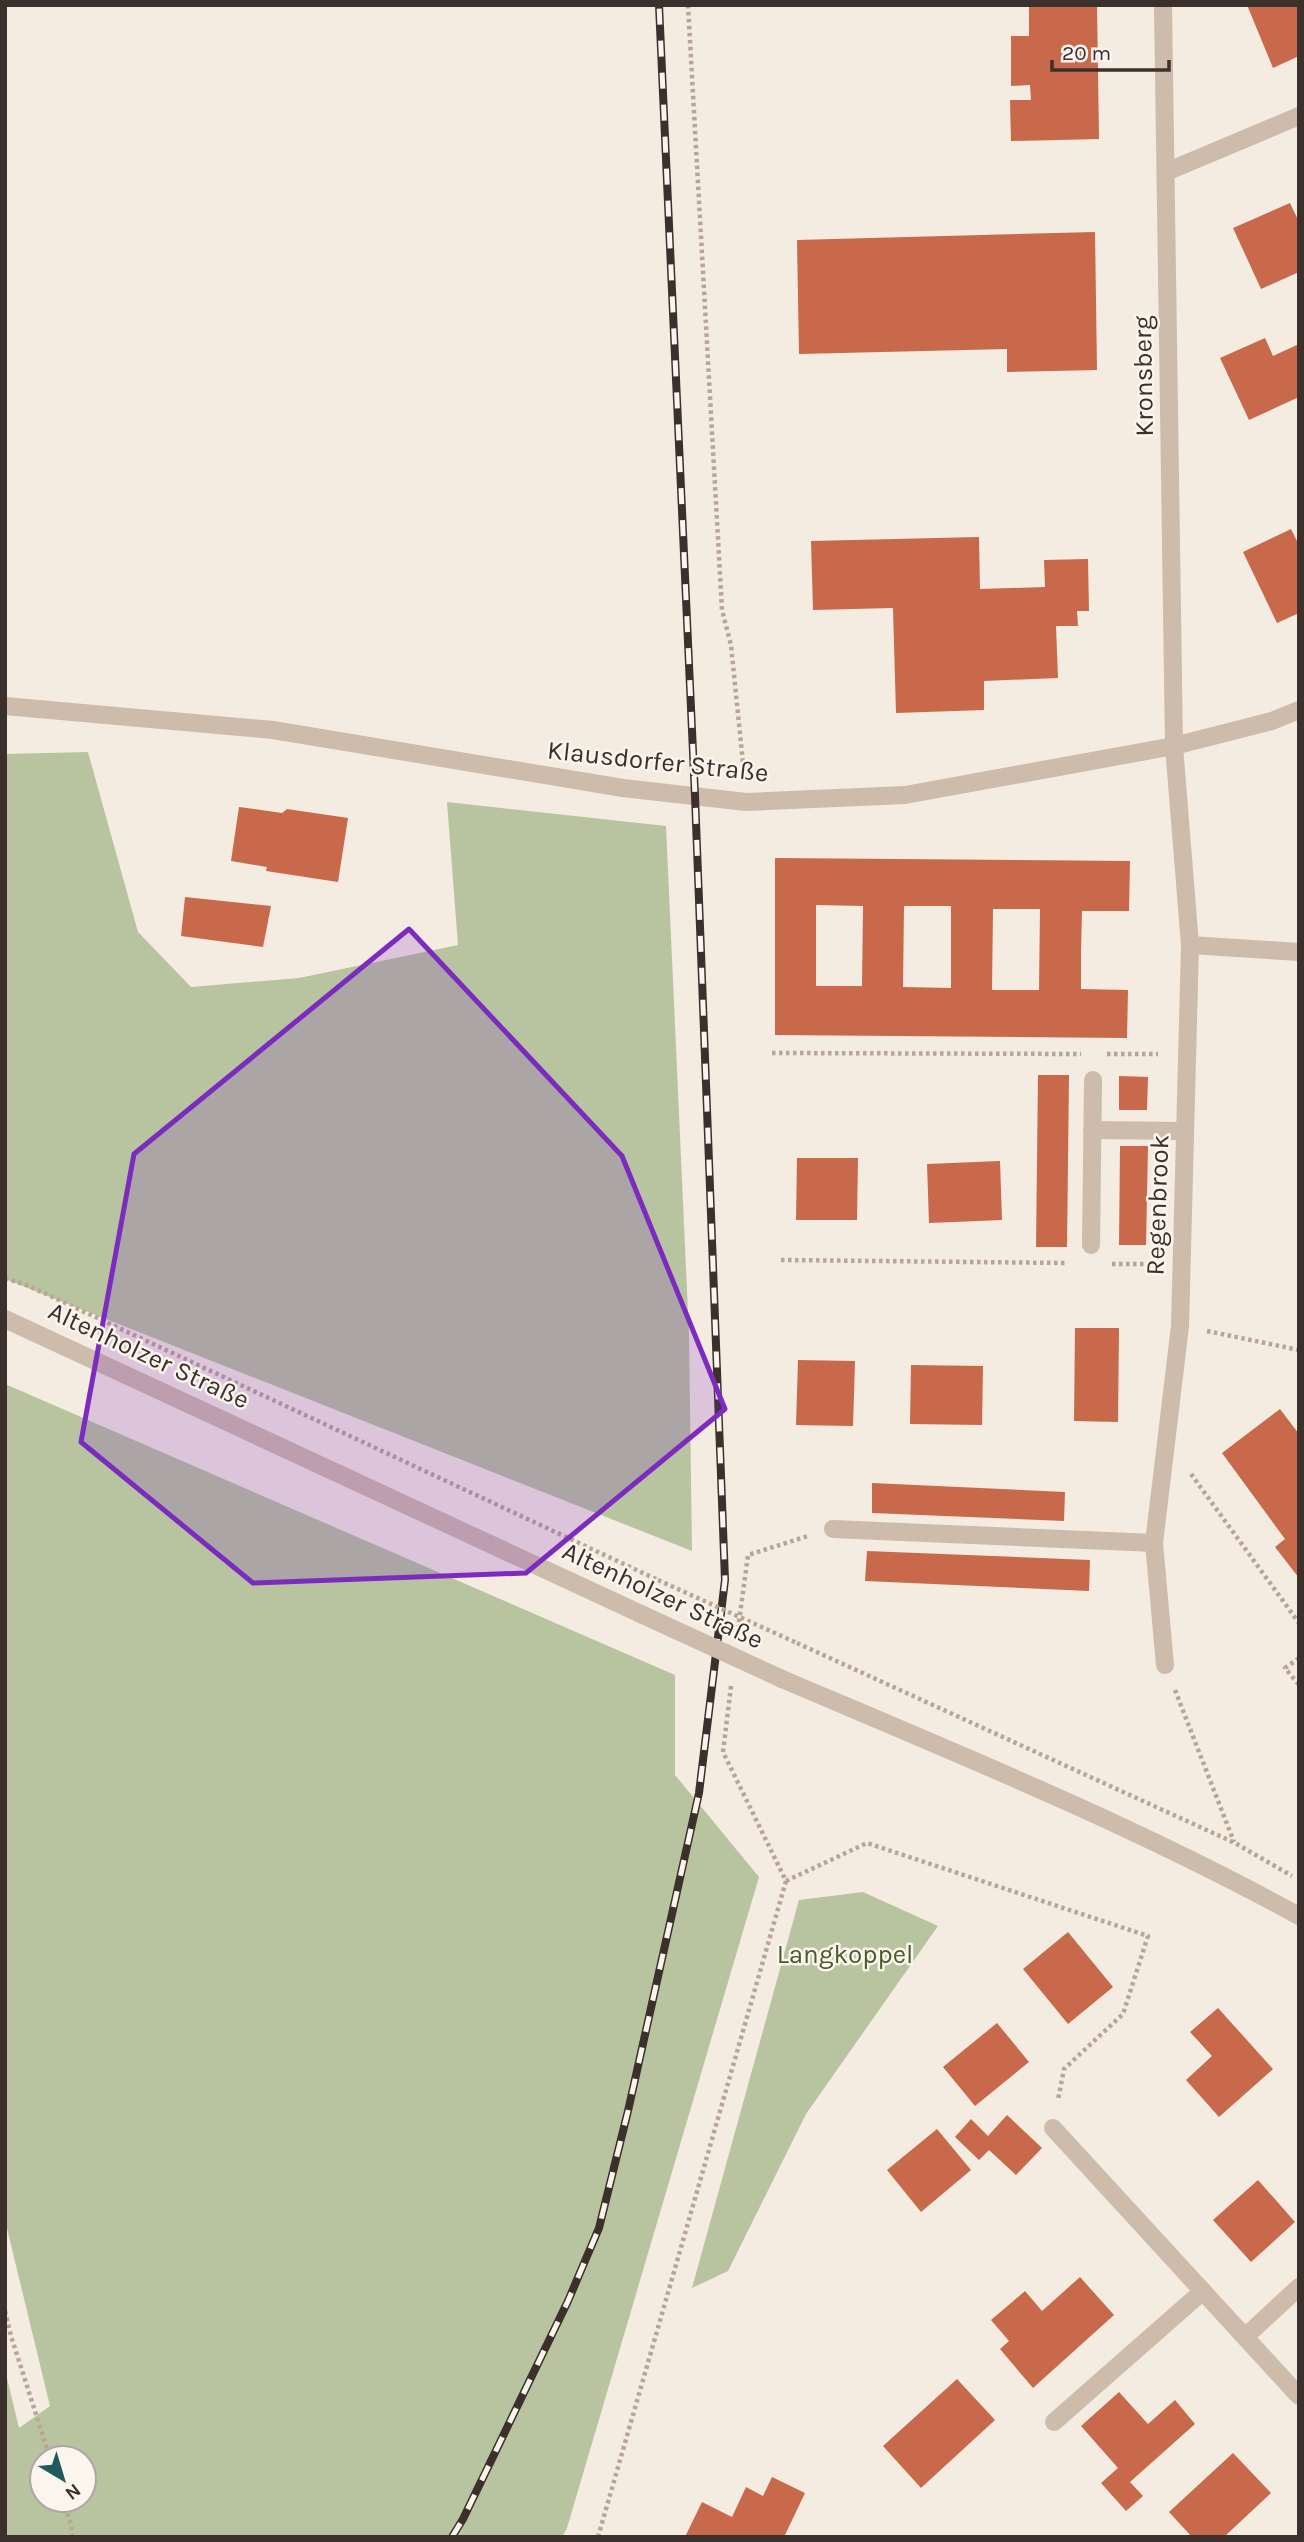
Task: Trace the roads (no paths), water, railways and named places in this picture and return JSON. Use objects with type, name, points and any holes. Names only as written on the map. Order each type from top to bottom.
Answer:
[{"type":"street","name":"Kronsberg","points":[[1163,5],[1174,746]]},
{"type":"street","points":[[1166,172],[1299,116]]},
{"type":"street","name":"Klausdorfer Straße","points":[[5,706],[273,730],[623,788],[746,802],[905,795],[1174,746],[1272,721],[1299,710]]},
{"type":"street","name":"Regenbrook","points":[[1166,1665],[1154,1543],[1180,1326],[1190,945],[1174,746]]},
{"type":"street","points":[[1190,945],[1299,952]]},
{"type":"street","points":[[1091,1245],[1093,1080]]},
{"type":"street","points":[[1092,1130],[1185,1131]]},
{"type":"street","name":"Altenholzer Straße","points":[[5,1319],[782,1679],[997,1771],[1234,1881],[1299,1916]]},
{"type":"street","points":[[833,1529],[1154,1543]]},
{"type":"street","points":[[1052,2128],[1299,2396]]},
{"type":"street","points":[[1245,2337],[1299,2287]]},
{"type":"street","points":[[1054,2422],[1203,2291]]},
{"type":"railway","points":[[452,2537],[568,2301],[599,2228],[699,1793],[725,1580],[695,796],[659,5]]},
{"type":"park label","name":"Langkoppel","points":[[845,1954]]}]
